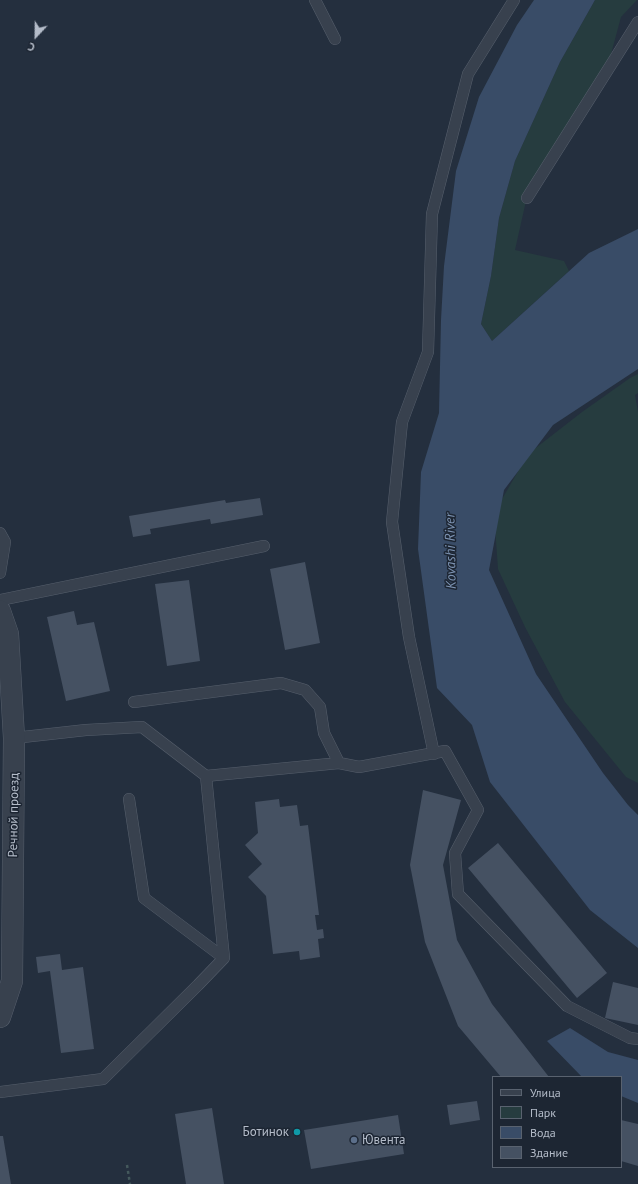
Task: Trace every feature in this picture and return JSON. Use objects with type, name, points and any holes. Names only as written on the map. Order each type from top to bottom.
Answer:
[{"type":"street","name":"Речной проезд","points":[[0,611],[8,634],[14,738],[12,981],[0,1018]]},
{"type":"lane","points":[[315,0],[335,39]]},
{"type":"lane","points":[[434,754],[409,637],[392,522],[402,422],[428,352],[432,214],[468,74],[514,0]]},
{"type":"lane","points":[[526,198],[638,22]]},
{"type":"lane","points":[[0,533],[6,542],[0,573]]},
{"type":"lane","points":[[0,600],[264,546]]},
{"type":"lane","points":[[134,702],[282,684],[305,690],[320,707],[324,733],[339,763]]},
{"type":"lane","points":[[14,738],[86,730],[142,727],[206,776],[339,763],[360,767],[444,751],[478,810],[455,853],[458,894],[567,1006],[630,1038],[638,1039]]},
{"type":"lane","points":[[0,1092],[103,1079],[198,986],[224,958],[206,776]]},
{"type":"lane","points":[[129,798],[144,898],[224,958]]},
{"type":"path","points":[[127,1165],[130,1184]]},
{"type":"green space","points":[[595,0],[637,0],[621,17],[604,80],[526,201],[515,250],[564,261],[569,271],[492,341],[481,324],[491,276],[499,218],[515,161],[560,62]]},
{"type":"green space","points":[[638,374],[638,393],[635,395],[638,412],[638,783],[626,777],[565,702],[525,627],[498,569],[494,513],[528,454],[582,412]]},
{"type":"water","name":"Kovashi River","points":[[534,0],[595,0],[560,62],[515,161],[499,218],[491,276],[481,324],[492,341],[589,253],[638,229],[638,369],[553,425],[504,490],[489,570],[536,674],[603,773],[628,805],[638,815],[638,948],[590,910],[490,782],[472,725],[437,688],[418,549],[421,472],[439,413],[444,266],[456,171],[479,97],[517,25]]},
{"type":"water","points":[[570,1028],[608,1052],[638,1060],[638,1103],[622,1096],[622,1076],[581,1076],[547,1041]]},
{"type":"building","points":[[260,498],[263,515],[211,524],[210,519],[150,529],[151,534],[133,537],[129,516],[225,500],[226,503]]},
{"type":"building","points":[[305,562],[320,643],[285,650],[270,569]]},
{"type":"building","points":[[189,580],[200,661],[167,666],[155,584]]},
{"type":"building","points":[[74,611],[77,625],[94,622],[110,691],[66,701],[47,617]]},
{"type":"building","points":[[423,790],[461,800],[443,865],[457,940],[492,1004],[548,1076],[500,1076],[458,1026],[425,942],[410,865]]},
{"type":"building","points":[[279,799],[280,807],[297,805],[300,826],[308,825],[319,915],[315,915],[317,930],[323,929],[324,938],[318,939],[320,957],[300,960],[299,951],[273,954],[266,896],[248,877],[262,864],[245,845],[258,833],[255,802]]},
{"type":"building","points":[[498,843],[607,973],[577,998],[468,868]]},
{"type":"building","points":[[60,954],[62,970],[83,967],[94,1049],[61,1053],[50,971],[38,973],[36,957]]},
{"type":"building","points":[[613,982],[638,988],[638,1025],[605,1018]]},
{"type":"building","points":[[477,1101],[480,1120],[450,1125],[447,1105]]},
{"type":"building","points":[[212,1108],[224,1184],[186,1184],[175,1114]]},
{"type":"building","name":"Ювента","points":[[398,1115],[404,1154],[311,1169],[304,1130]]},
{"type":"building","points":[[622,1120],[638,1124],[638,1166],[622,1161]]},
{"type":"building","points":[[0,1136],[3,1136],[11,1184],[0,1184]]},
{"type":"place","name":"Ботинок","points":[[297,1132]]},
{"type":"place","name":"Ювента","points":[[354,1140]]}]
